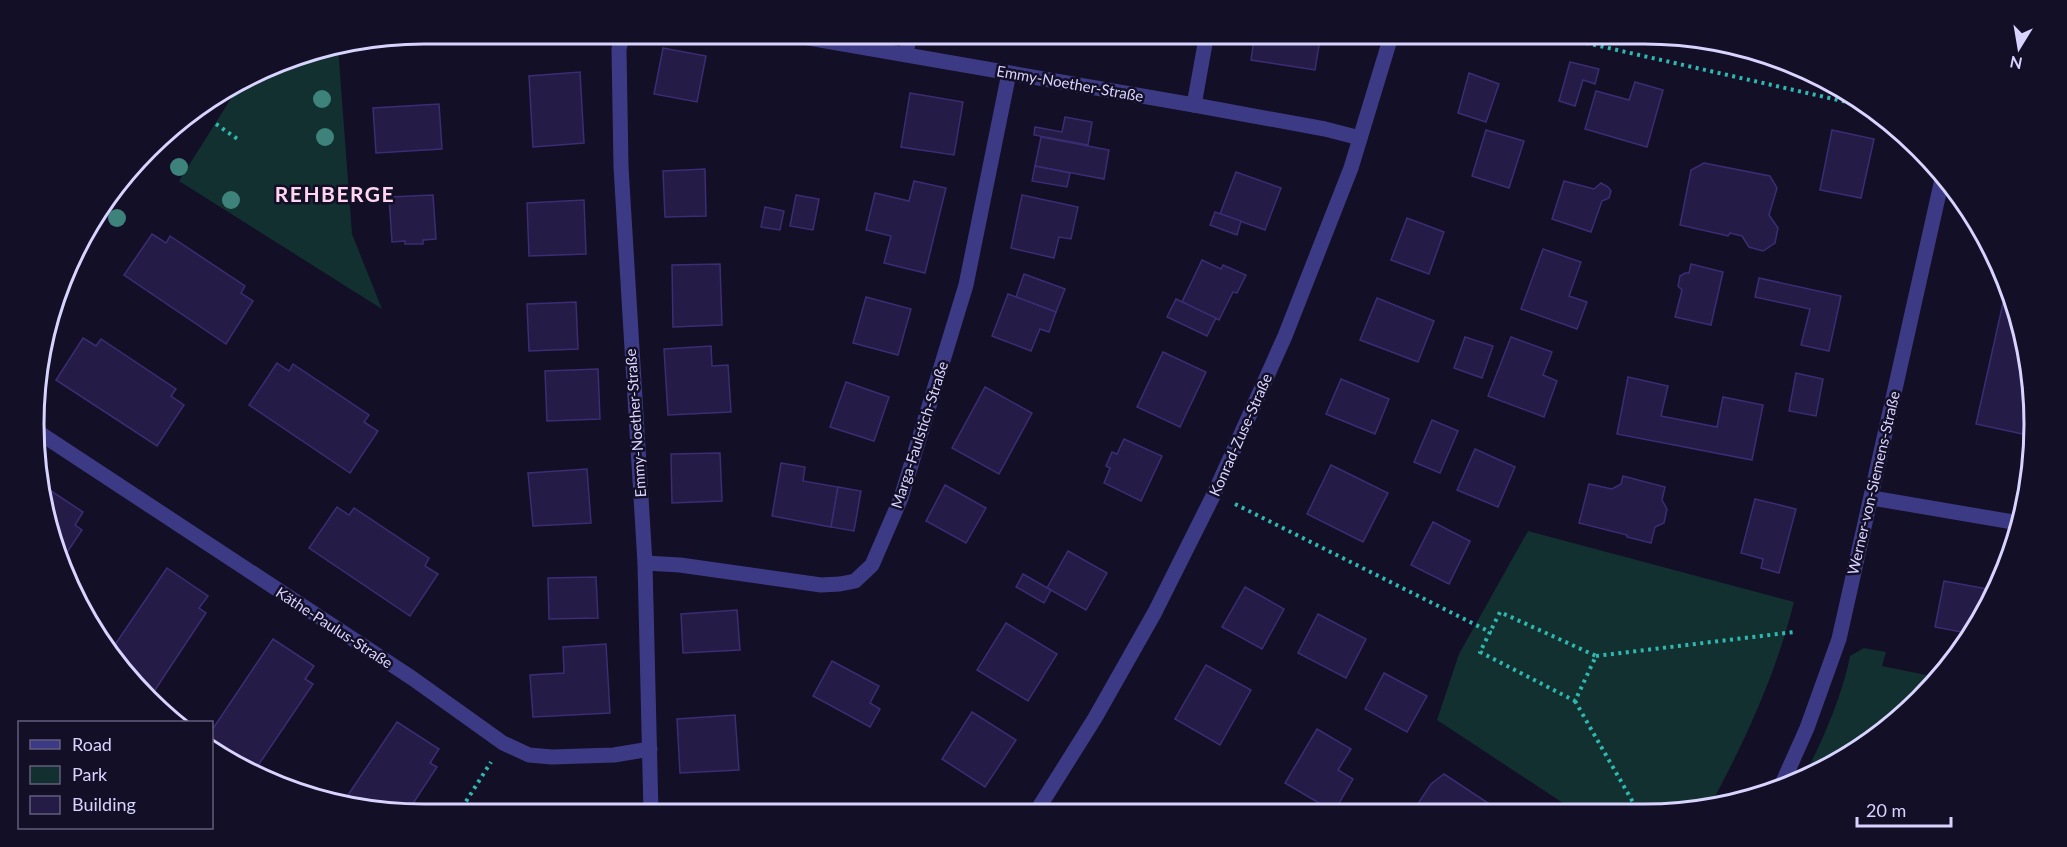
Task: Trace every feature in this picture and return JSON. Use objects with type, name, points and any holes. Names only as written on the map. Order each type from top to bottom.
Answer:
[{"type":"street","name":"Emmy-Noether-Straße","points":[[620,44],[621,167],[645,563],[651,804]]},
{"type":"street","name":"Emmy-Noether-Straße","points":[[846,44],[1194,105],[1325,129],[1360,138]]},
{"type":"street","points":[[906,54],[908,44]]},
{"type":"street","points":[[1194,105],[1205,44]]},
{"type":"street","name":"Konrad-Zuse-Straße","points":[[1041,804],[1090,727],[1139,641],[1214,494],[1285,336],[1351,168],[1389,44]]},
{"type":"street","name":"Marga-Faulstich-Straße","points":[[645,563],[680,565],[821,585],[855,580],[872,565],[901,498],[966,285],[1009,73]]},
{"type":"street","name":"Werner-von-Siemens-Straße","points":[[1785,776],[1807,728],[1839,639],[1940,187]]},
{"type":"street","name":"Käthe-Paulus-Straße","points":[[44,436],[179,527],[412,678],[503,743],[529,755],[552,757],[614,755],[650,749]]},
{"type":"street","points":[[1872,498],[2011,522]]},
{"type":"path","points":[[1591,44],[1846,102]]},
{"type":"path","points":[[216,124],[239,140]]},
{"type":"path","points":[[1214,494],[1490,632]]},
{"type":"path","points":[[1634,804],[1575,701],[1480,652],[1500,612],[1596,656],[1794,632]]},
{"type":"path","points":[[1575,701],[1596,656]]},
{"type":"path","points":[[464,804],[503,743]]},
{"type":"green space","points":[[338,53],[352,234],[382,309],[179,181],[234,93],[278,72]]},
{"type":"green space","points":[[1528,531],[1794,602],[1769,681],[1735,757],[1715,797],[1693,800],[1644,804],[1564,804],[1437,720],[1459,654]]},
{"type":"green space","points":[[1864,648],[1886,652],[1882,666],[1928,675],[1875,725],[1834,753],[1810,765],[1831,718],[1850,656]]},
{"type":"building","points":[[1253,44],[1319,44],[1315,70],[1251,60]]},
{"type":"building","points":[[663,48],[706,56],[697,102],[654,94]]},
{"type":"building","points":[[1570,62],[1599,69],[1595,84],[1583,80],[1575,106],[1559,101]]},
{"type":"building","points":[[580,72],[584,143],[533,147],[529,76]]},
{"type":"building","points":[[1469,73],[1499,84],[1486,122],[1458,113]]},
{"type":"building","points":[[1635,82],[1663,90],[1647,147],[1585,129],[1596,91],[1629,100]]},
{"type":"building","points":[[910,93],[963,102],[954,155],[901,147]]},
{"type":"building","points":[[439,104],[442,149],[376,153],[373,108]]},
{"type":"building","points":[[1065,117],[1092,122],[1088,145],[1034,135],[1035,127],[1062,132]]},
{"type":"building","points":[[1486,130],[1524,141],[1509,188],[1472,176]]},
{"type":"building","points":[[1832,130],[1874,139],[1861,198],[1820,190]]},
{"type":"building","points":[[1041,137],[1109,150],[1104,179],[1035,166]]},
{"type":"building","points":[[1704,163],[1770,176],[1777,188],[1769,215],[1778,228],[1775,243],[1763,251],[1749,247],[1742,236],[1730,233],[1728,236],[1680,225],[1691,170]]},
{"type":"building","points":[[1035,166],[1070,173],[1067,187],[1032,181]]},
{"type":"building","points":[[705,169],[706,216],[665,217],[663,171]]},
{"type":"building","points":[[1236,172],[1281,188],[1265,230],[1220,214]]},
{"type":"building","points":[[914,181],[946,188],[925,273],[884,263],[891,236],[866,230],[875,193],[909,201]]},
{"type":"building","points":[[1564,181],[1594,189],[1601,183],[1611,191],[1609,198],[1602,201],[1591,232],[1552,219]]},
{"type":"building","points":[[433,195],[436,239],[423,240],[423,244],[405,244],[405,241],[392,242],[389,197]]},
{"type":"building","points":[[796,195],[819,199],[813,230],[790,226]]},
{"type":"building","points":[[1022,195],[1078,207],[1071,239],[1059,237],[1054,258],[1011,248]]},
{"type":"building","points":[[584,200],[586,254],[529,256],[527,203]]},
{"type":"building","points":[[765,207],[784,211],[780,230],[761,227]]},
{"type":"building","points":[[1215,212],[1241,221],[1237,235],[1210,225]]},
{"type":"building","points":[[1407,218],[1444,232],[1429,274],[1391,260]]},
{"type":"building","points":[[152,234],[166,243],[170,236],[245,286],[241,293],[253,301],[226,344],[124,275]]},
{"type":"building","points":[[1543,249],[1581,262],[1569,296],[1587,302],[1577,329],[1521,309]]},
{"type":"building","points":[[1202,260],[1221,269],[1223,265],[1246,275],[1237,293],[1233,292],[1219,320],[1182,302]]},
{"type":"building","points":[[720,264],[722,325],[673,327],[672,265]]},
{"type":"building","points":[[1691,264],[1723,272],[1711,325],[1675,317],[1682,290],[1678,286],[1680,276],[1689,273]]},
{"type":"building","points":[[1024,274],[1065,289],[1056,312],[1016,297]]},
{"type":"building","points":[[1759,278],[1841,296],[1829,351],[1801,345],[1810,309],[1755,297]]},
{"type":"building","points":[[1008,294],[1056,312],[1049,332],[1040,329],[1031,351],[992,336]]},
{"type":"building","points":[[866,297],[911,309],[898,355],[853,343]]},
{"type":"building","points":[[1377,298],[1434,321],[1418,362],[1360,340]]},
{"type":"building","points":[[1176,299],[1216,318],[1207,336],[1167,317]]},
{"type":"building","points":[[576,302],[578,349],[529,351],[527,304]]},
{"type":"building","points":[[2003,302],[2011,325],[2020,374],[2024,434],[1976,424]]},
{"type":"building","points":[[1465,337],[1493,346],[1482,378],[1454,368]]},
{"type":"building","points":[[1511,337],[1552,352],[1543,375],[1557,381],[1544,417],[1488,396]]},
{"type":"building","points":[[83,338],[96,346],[101,339],[176,389],[171,396],[184,405],[157,446],[56,380]]},
{"type":"building","points":[[711,346],[712,366],[728,365],[731,412],[668,415],[664,349]]},
{"type":"building","points":[[1163,352],[1206,372],[1180,427],[1137,407]]},
{"type":"building","points":[[277,363],[289,371],[293,364],[369,415],[364,422],[378,431],[350,473],[249,405]]},
{"type":"building","points":[[598,369],[600,419],[547,421],[545,371]]},
{"type":"building","points":[[1796,373],[1823,379],[1816,416],[1789,411]]},
{"type":"building","points":[[1628,377],[1668,386],[1661,416],[1717,427],[1723,397],[1763,405],[1752,460],[1617,434]]},
{"type":"building","points":[[1341,379],[1389,399],[1375,434],[1326,414]]},
{"type":"building","points":[[846,382],[889,397],[874,441],[830,427]]},
{"type":"building","points":[[985,387],[1032,413],[999,474],[952,448]]},
{"type":"building","points":[[1432,420],[1458,431],[1440,473],[1414,462]]},
{"type":"building","points":[[1124,439],[1162,456],[1141,501],[1104,483],[1110,468],[1106,466],[1112,452],[1117,454]]},
{"type":"building","points":[[1475,449],[1515,467],[1498,507],[1457,490]]},
{"type":"building","points":[[720,453],[722,501],[672,503],[671,454]]},
{"type":"building","points":[[781,463],[805,467],[803,481],[838,487],[831,527],[772,516]]},
{"type":"building","points":[[1331,465],[1388,493],[1363,542],[1307,514]]},
{"type":"building","points":[[587,469],[591,523],[533,526],[528,473]]},
{"type":"building","points":[[1623,476],[1665,487],[1662,500],[1667,509],[1664,523],[1655,527],[1651,543],[1579,523],[1589,484],[1612,489],[1621,484]]},
{"type":"building","points":[[945,485],[986,508],[966,543],[926,521]]},
{"type":"building","points":[[838,487],[861,491],[854,531],[831,527]]},
{"type":"building","points":[[50,490],[83,512],[75,525],[82,530],[67,553],[56,522]]},
{"type":"building","points":[[1755,499],[1796,509],[1779,573],[1761,568],[1763,559],[1741,553]]},
{"type":"building","points":[[337,507],[349,515],[354,508],[429,558],[425,566],[438,574],[410,616],[309,548]]},
{"type":"building","points":[[1433,522],[1470,541],[1449,584],[1411,565]]},
{"type":"building","points":[[1068,551],[1107,573],[1086,610],[1047,588]]},
{"type":"building","points":[[167,568],[208,596],[199,608],[206,613],[154,691],[115,645]]},
{"type":"building","points":[[1023,574],[1051,590],[1044,603],[1016,587]]},
{"type":"building","points":[[596,577],[598,618],[549,619],[548,578]]},
{"type":"building","points":[[1944,581],[1986,589],[1961,632],[1935,627]]},
{"type":"building","points":[[1245,587],[1284,609],[1262,649],[1222,627]]},
{"type":"building","points":[[737,610],[740,650],[683,653],[681,614]]},
{"type":"building","points":[[1318,614],[1366,639],[1346,678],[1298,653]]},
{"type":"building","points":[[1006,623],[1057,654],[1028,701],[977,670]]},
{"type":"building","points":[[273,639],[314,666],[305,679],[313,684],[258,765],[213,740],[213,729]]},
{"type":"building","points":[[606,644],[610,713],[533,717],[530,675],[564,673],[563,647]]},
{"type":"building","points":[[832,661],[879,686],[870,703],[880,709],[870,727],[813,696]]},
{"type":"building","points":[[1206,665],[1251,690],[1220,745],[1175,719]]},
{"type":"building","points":[[1384,673],[1427,696],[1407,732],[1365,709]]},
{"type":"building","points":[[972,712],[1016,740],[985,787],[942,759]]},
{"type":"building","points":[[735,715],[739,770],[680,773],[677,719]]},
{"type":"building","points":[[397,722],[439,749],[430,763],[437,767],[413,804],[348,796]]},
{"type":"building","points":[[1317,729],[1351,749],[1338,770],[1353,779],[1339,804],[1320,804],[1285,783]]},
{"type":"building","points":[[1444,774],[1489,804],[1418,804],[1431,784]]},
{"type":"district","name":"REHBERGE","points":[[335,195]]}]
